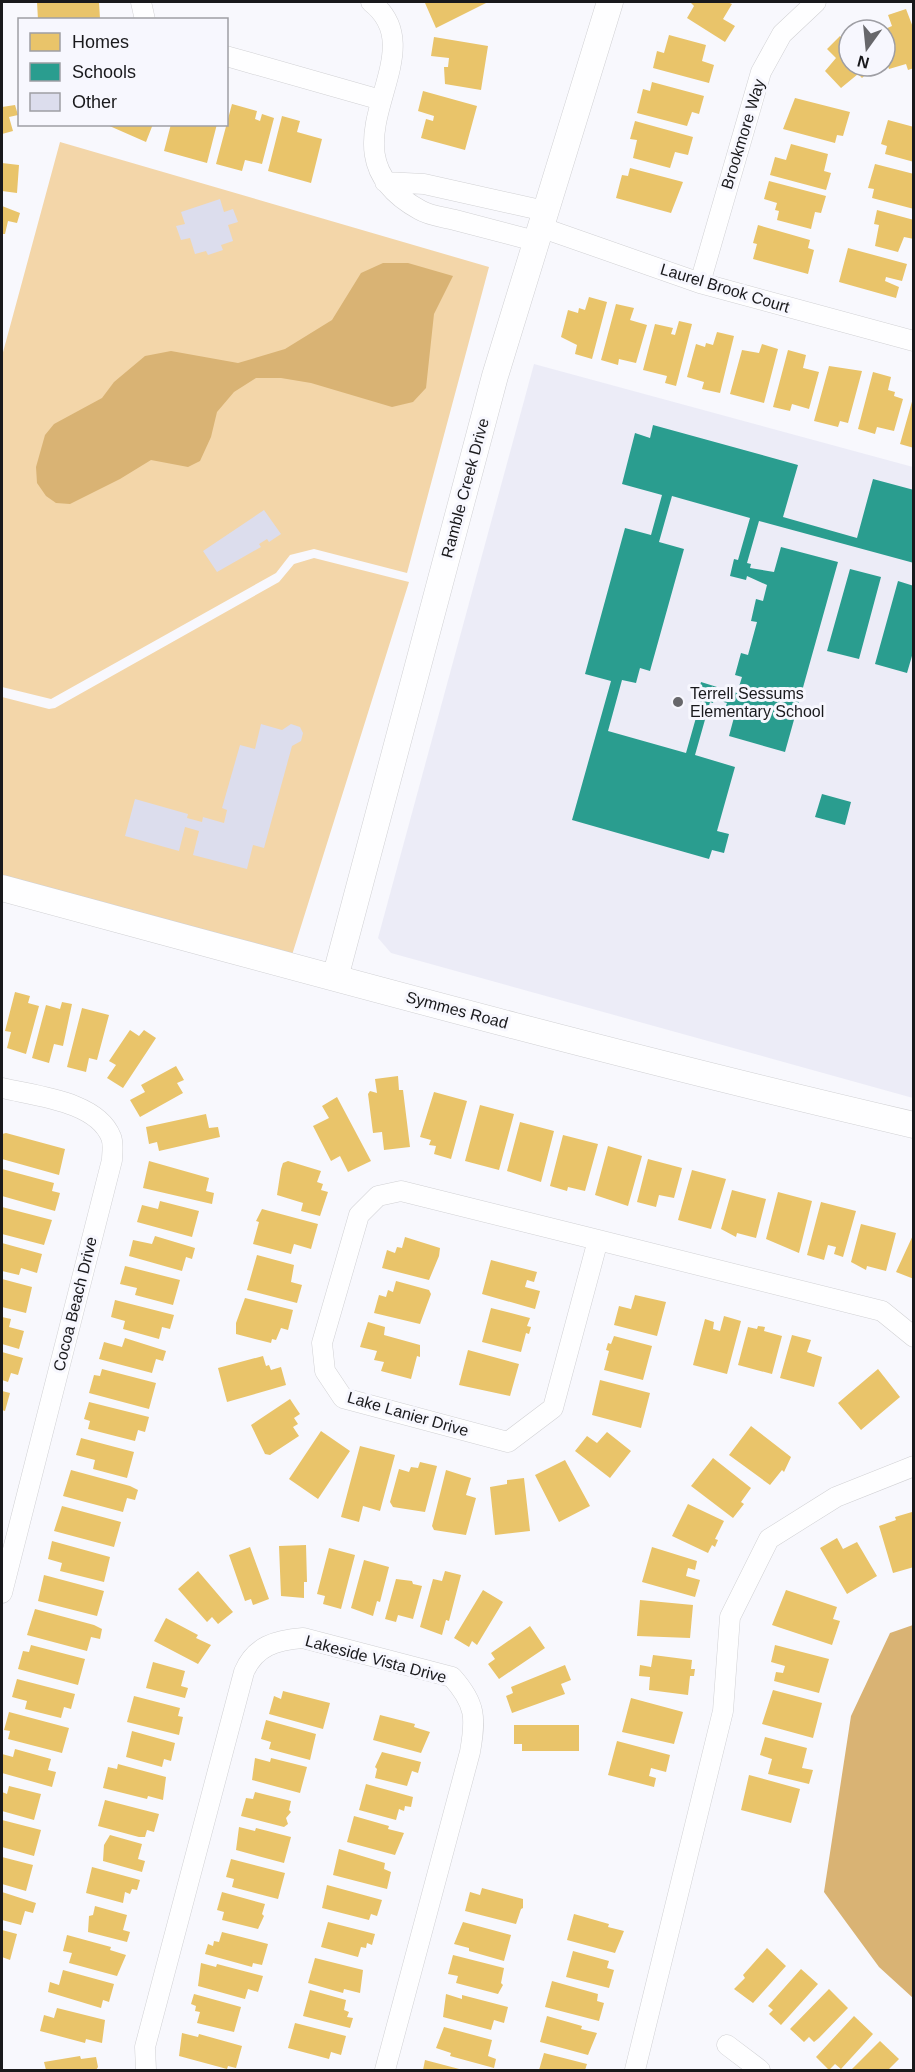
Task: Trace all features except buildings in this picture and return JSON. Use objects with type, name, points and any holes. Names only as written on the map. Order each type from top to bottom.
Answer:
[{"type":"street","points":[[141,2],[145,18]]},
{"type":"street","points":[[371,2],[383,11],[392,30],[395,47],[372,135],[385,182]]},
{"type":"street","name":"Ramble Creek Drive","points":[[335,978],[495,376],[610,2]]},
{"type":"street","name":"Brookmore Way","points":[[700,283],[761,72],[782,34],[816,2]]},
{"type":"street","points":[[228,57],[381,100]]},
{"type":"street","name":"Laurel Brook Court","points":[[385,182],[422,211],[540,227]]},
{"type":"street","name":"Laurel Brook Court","points":[[385,182],[424,184],[700,283],[914,341]]},
{"type":"street","name":"Symmes Road","points":[[2,888],[335,978],[786,1095],[914,1125]]},
{"type":"street","name":"Cocoa Beach Drive","points":[[2,1088],[84,1109],[102,1121],[112,1139],[112,1160],[2,1593]]},
{"type":"street","name":"Lake Lanier Drive","points":[[598,1240],[552,1408],[508,1442],[343,1398],[325,1371],[322,1343],[359,1215],[378,1196],[401,1191],[598,1240],[882,1311],[914,1337]]},
{"type":"street","points":[[635,2070],[723,1711],[730,1617],[769,1539],[836,1497],[914,1466]]},
{"type":"street","name":"Lakeside Vista Drive","points":[[146,2070],[145,2048],[244,1672],[250,1659],[264,1647],[282,1640],[303,1638],[452,1677],[465,1692],[473,1708],[474,1730],[470,1752],[385,2070]]},
{"type":"street","points":[[727,2044],[760,2070]]},
{"type":"shaded area","points":[[60,142],[489,267],[407,573],[314,549],[290,555],[276,573],[51,699],[2,687],[2,356]]},
{"type":"shaded area","points":[[383,263],[408,263],[453,276],[434,314],[426,388],[413,402],[392,407],[311,383],[281,378],[256,378],[234,392],[217,412],[211,437],[200,461],[188,467],[151,460],[120,479],[70,504],[56,503],[46,496],[37,483],[36,467],[45,435],[54,424],[102,398],[114,382],[145,356],[171,351],[238,363],[285,349],[332,320],[361,273]]},
{"type":"shaded area","name":"Terrell Sessums Elementary School","points":[[534,364],[913,467],[913,1098],[391,953],[378,938]]},
{"type":"shaded area","points":[[314,558],[409,582],[292,955],[2,877],[2,697],[49,709],[55,708],[279,582],[294,564]]},
{"type":"shaded area","points":[[914,1625],[913,1998],[879,1967],[824,1892],[851,1716],[890,1633]]},
{"type":"place","name":"Terrell Sessums Elementary School","points":[[678,702]]}]
